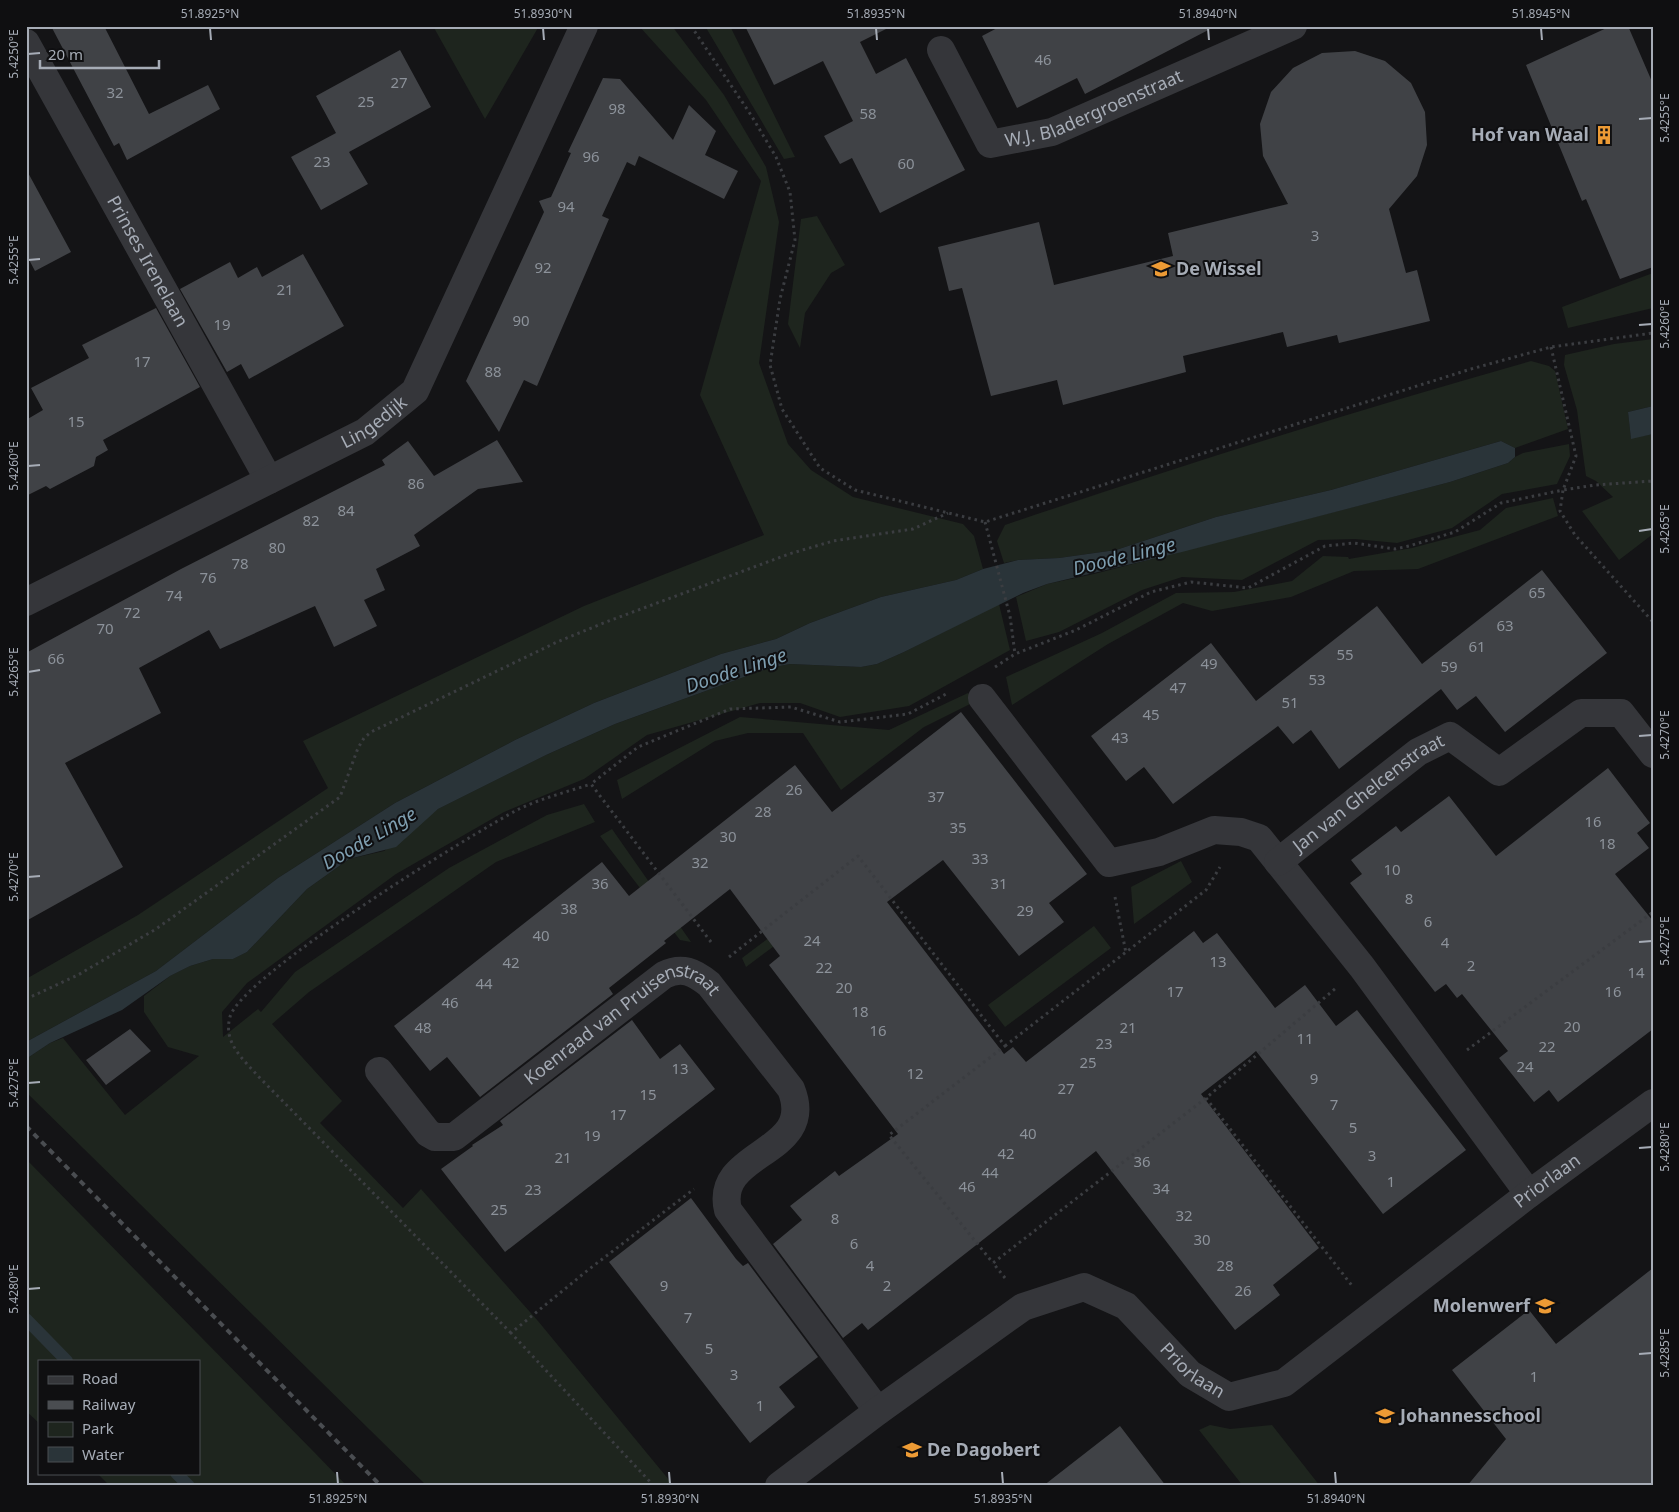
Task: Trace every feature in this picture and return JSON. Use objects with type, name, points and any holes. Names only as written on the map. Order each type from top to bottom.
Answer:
[{"type":"street","name":"Lingedijk","points":[[26,602],[366,432],[415,391],[584,26]]},
{"type":"street","name":"W.J. Bladergroenstraat","points":[[941,50],[990,144],[1052,132],[1293,26]]},
{"type":"street","name":"Prinses Irenelaan","points":[[26,43],[269,480]]},
{"type":"street","points":[[982,698],[1109,863]]},
{"type":"street","name":"Jan van Ghelcenstraat","points":[[1278,862],[1418,752],[1450,736],[1499,772],[1581,713],[1621,713],[1653,754]]},
{"type":"street","name":"Jan van Ghelcenstraat","points":[[1109,863],[1159,852],[1214,830],[1241,832],[1259,838],[1362,967],[1437,1072],[1529,1194]]},
{"type":"street","name":"Koenraad van Pruisenstraat","points":[[379,1071],[428,1133],[435,1137],[454,1137],[664,975],[673,971],[687,970],[696,973],[709,984],[792,1089],[798,1108],[792,1128],[730,1179],[725,1193]]},
{"type":"street","name":"Priorlaan","points":[[779,1486],[878,1411],[1023,1307],[1084,1287],[1126,1306],[1190,1374],[1229,1397],[1284,1383],[1529,1194],[1653,1103]]},
{"type":"street","points":[[725,1193],[728,1210],[878,1411]]},
{"type":"path","points":[[691,26],[751,115],[776,157],[790,192],[795,240],[780,299],[770,364],[782,409],[820,468],[855,490],[985,522],[1370,400],[1552,347],[1653,333]]},
{"type":"path","points":[[1552,347],[1576,456],[1563,490],[1560,511],[1575,535],[1653,622]]},
{"type":"path","points":[[993,668],[1015,654],[1076,630],[1151,592],[1191,582],[1248,588],[1325,546],[1354,543],[1395,549],[1455,532],[1501,503],[1595,485],[1653,481]]},
{"type":"path","points":[[26,999],[78,975],[156,929],[340,797],[358,748],[364,738],[371,732],[557,642],[606,622],[789,554],[833,541],[913,529],[949,512]]},
{"type":"path","points":[[985,522],[1010,616],[1015,654]]},
{"type":"path","points":[[654,1486],[512,1333],[233,1049],[228,1033],[230,1016],[237,1003],[284,963],[346,918],[459,842],[521,809],[590,784],[638,747],[730,709],[791,707],[840,722],[908,714],[956,689]]},
{"type":"path","points":[[590,784],[724,960]]},
{"type":"path","points":[[1023,1307],[993,1263],[889,1135],[1206,890],[1241,832]]},
{"type":"path","points":[[709,984],[724,960],[858,856],[1004,1046]]},
{"type":"path","points":[[1109,863],[1126,953]]},
{"type":"path","points":[[1437,1072],[1653,912]]},
{"type":"path","points":[[993,1263],[1206,1098],[1362,967]]},
{"type":"path","points":[[1206,1098],[1375,1314]]},
{"type":"path","points":[[512,1333],[691,1189],[725,1193]]},
{"type":"green space","points":[[433,26],[539,26],[485,119]]},
{"type":"green space","points":[[639,26],[672,26],[724,95],[766,167],[779,222],[759,363],[788,444],[811,470],[853,497],[963,524],[974,536],[983,569],[956,580],[881,597],[810,623],[776,639],[721,654],[594,703],[515,740],[395,803],[278,878],[156,971],[26,1042],[26,979],[138,915],[328,788],[303,741],[584,606],[764,535],[700,395],[761,181],[706,100]]},
{"type":"green space","points":[[705,26],[730,26],[795,157],[784,159]]},
{"type":"green space","points":[[817,216],[845,265],[831,273],[805,313],[800,348],[788,324],[801,219]]},
{"type":"green space","points":[[1653,273],[1653,308],[1568,328],[1562,307]]},
{"type":"green space","points":[[1653,339],[1653,406],[1628,412],[1631,438],[1653,434],[1653,534],[1619,560],[1582,511],[1613,497],[1596,481],[1586,476],[1577,410],[1564,365],[1565,355],[1614,344]]},
{"type":"green space","points":[[1531,361],[1549,366],[1555,371],[1568,429],[1515,448],[1501,441],[1331,490],[1216,517],[1116,550],[1004,563],[997,541],[1005,525],[1267,440]]},
{"type":"green space","points":[[1569,444],[1570,456],[1557,484],[1502,494],[1452,528],[1397,543],[1355,539],[1318,540],[1242,580],[1182,577],[1142,590],[1059,632],[1026,641],[1016,597],[1047,584],[1094,574],[1450,482],[1508,463],[1523,453]]},
{"type":"green space","points":[[1553,498],[1558,516],[1418,569],[1354,571],[1291,597],[1212,611],[1183,603],[1108,644],[1012,705],[1006,677],[1102,633],[1176,593],[1234,592],[1292,581],[1323,556],[1348,557],[1349,559],[1412,548],[1480,530],[1506,508]]},
{"type":"green space","points":[[999,604],[1010,650],[909,706],[840,717],[800,703],[760,703],[647,735],[584,779],[504,812],[396,874],[247,983],[222,1012],[223,1037],[258,1009],[261,1012],[295,972],[449,868],[547,815],[584,804],[595,822],[496,862],[309,992],[272,1024],[342,1101],[320,1123],[403,1208],[421,1189],[538,1321],[674,1486],[427,1486],[26,1092],[26,1059],[50,1043],[63,1038],[125,1115],[199,1056],[168,1047],[144,1012],[144,996],[170,976],[190,966],[213,959],[233,959],[247,952],[307,889],[349,859],[384,851],[438,809],[546,755],[615,724],[769,668],[790,664],[861,667],[877,664]]},
{"type":"green space","points":[[968,693],[974,702],[924,727],[841,790],[803,733],[748,733],[715,741],[622,799],[617,780],[740,717],[889,730]]},
{"type":"green space","points":[[612,829],[691,942],[680,940],[600,836]]},
{"type":"green space","points":[[1181,861],[1192,882],[1134,924],[1131,887]]},
{"type":"green space","points":[[852,876],[859,883],[746,967],[742,958]]},
{"type":"green space","points":[[1094,926],[1111,948],[1005,1027],[988,1005]]},
{"type":"green space","points":[[26,1159],[347,1486],[195,1486],[184,1474],[200,1474],[200,1360],[70,1360],[26,1316]]},
{"type":"green space","points":[[26,1319],[66,1360],[38,1360],[38,1422],[26,1411]]},
{"type":"green space","points":[[1210,1425],[1230,1429],[1272,1425],[1320,1486],[1243,1486],[1199,1430]]},
{"type":"green space","points":[[98,1474],[177,1474],[189,1486],[110,1486]]},
{"type":"water","points":[[1653,406],[1653,434],[1631,439],[1628,412]]},
{"type":"water","name":"Doode Linge","points":[[1501,441],[1515,448],[1515,457],[1508,463],[1450,482],[1182,552],[1047,584],[1023,593],[877,664],[861,667],[790,664],[769,668],[615,724],[546,755],[438,809],[396,847],[349,859],[307,889],[247,952],[233,959],[213,959],[190,966],[170,976],[122,1010],[50,1043],[26,1059],[26,1042],[156,971],[278,878],[395,803],[515,740],[594,703],[721,654],[776,639],[810,623],[881,597],[956,580],[983,569],[1018,560],[1059,558],[1116,550],[1216,517],[1331,490]]},
{"type":"building","points":[[51,26],[104,26],[149,114],[208,85],[220,109],[127,160],[119,143],[114,146]]},
{"type":"building","points":[[745,26],[892,26],[860,42],[876,74],[906,58],[965,170],[880,213],[852,158],[840,164],[824,136],[853,121],[823,61],[774,85]]},
{"type":"building","points":[[1001,26],[1216,26],[1085,94],[1077,78],[1017,108],[982,36]]},
{"type":"building","name":"Hof van Waal","points":[[1611,26],[1628,26],[1653,84],[1653,267],[1620,279],[1586,199],[1582,201],[1526,65]]},
{"type":"building","points":[[400,50],[431,107],[349,152],[368,184],[321,210],[291,157],[336,133],[316,96]]},
{"type":"building","points":[[1355,51],[1385,61],[1411,83],[1425,112],[1427,145],[1417,176],[1389,209],[1406,273],[1417,270],[1430,321],[1339,343],[1337,335],[1287,347],[1283,332],[1183,356],[1186,372],[1063,405],[1057,380],[991,396],[962,288],[949,291],[938,247],[1039,222],[1054,285],[1173,256],[1168,233],[1288,204],[1263,156],[1260,124],[1271,92],[1293,68],[1322,53]]},
{"type":"building","points":[[603,78],[620,79],[673,140],[689,105],[716,131],[705,155],[738,171],[724,199],[639,156],[635,166],[627,162],[602,216],[609,219],[537,386],[524,380],[499,432],[466,381],[544,212],[539,201],[551,197],[571,153],[568,152]]},
{"type":"building","points":[[26,169],[71,252],[35,271],[26,254]]},
{"type":"building","points":[[303,254],[344,326],[249,379],[241,364],[227,372],[180,289],[230,262],[238,278],[257,267],[262,277]]},
{"type":"building","points":[[156,308],[200,387],[103,440],[108,450],[96,457],[94,466],[50,489],[46,486],[26,496],[26,420],[43,410],[31,388],[89,358],[82,345]]},
{"type":"building","points":[[497,440],[523,482],[478,489],[414,535],[420,546],[376,569],[385,590],[364,600],[377,626],[334,647],[315,606],[220,649],[209,630],[139,668],[161,713],[65,763],[123,867],[26,921],[26,653],[181,569],[385,465],[382,460],[408,441],[434,476]]},
{"type":"building","points":[[1542,570],[1607,653],[1505,732],[1476,696],[1457,710],[1441,689],[1339,769],[1311,730],[1293,744],[1278,726],[1173,804],[1144,767],[1126,781],[1091,736],[1211,643],[1256,701],[1377,606],[1422,664]]},
{"type":"building","points":[[961,712],[1087,874],[1049,903],[1064,922],[1019,956],[943,860],[887,902],[1004,1054],[1013,1047],[1026,1062],[1194,931],[1203,943],[1217,933],[1275,1008],[1305,985],[1336,1026],[1357,1010],[1466,1150],[1383,1214],[1256,1051],[1201,1094],[1319,1248],[1273,1285],[1280,1295],[1235,1330],[1096,1151],[868,1330],[862,1323],[843,1338],[773,1244],[802,1220],[790,1206],[835,1171],[839,1176],[898,1134],[769,965],[780,956],[730,889],[664,941],[666,943],[609,988],[613,994],[480,1097],[447,1057],[430,1071],[394,1026],[602,862],[629,896],[795,765],[832,812]]},
{"type":"building","points":[[1608,768],[1650,823],[1637,833],[1649,848],[1615,874],[1653,921],[1653,1029],[1558,1102],[1549,1090],[1534,1102],[1499,1058],[1508,1051],[1462,994],[1457,998],[1446,984],[1435,992],[1350,883],[1362,874],[1351,860],[1396,826],[1401,832],[1449,796],[1496,856]]},
{"type":"building","points":[[632,1020],[660,1059],[680,1044],[715,1089],[505,1252],[441,1169],[472,1145],[503,1125],[500,1121]]},
{"type":"building","points":[[130,1029],[151,1051],[106,1085],[86,1060]]},
{"type":"building","points":[[691,1198],[736,1259],[743,1266],[748,1263],[818,1357],[779,1387],[795,1407],[750,1443],[609,1262]]},
{"type":"building","points":[[1653,1268],[1653,1486],[1467,1486],[1506,1439],[1452,1370],[1529,1310],[1556,1344]]},
{"type":"building","points":[[1120,1426],[1166,1486],[1043,1486]]},
{"type":"waterway","points":[[26,1319],[66,1360]]},
{"type":"waterway","points":[[177,1474],[189,1486]]},
{"type":"railway","points":[[26,1126],[381,1486]]},
{"type":"place","name":"Hof van Waal","points":[[1604,135]]},
{"type":"place","name":"De Wissel","points":[[1161,269]]},
{"type":"place","name":"Molenwerf","points":[[1545,1306]]},
{"type":"place","name":"Johannesschool","points":[[1385,1416]]},
{"type":"place","name":"De Dagobert","points":[[912,1450]]}]
